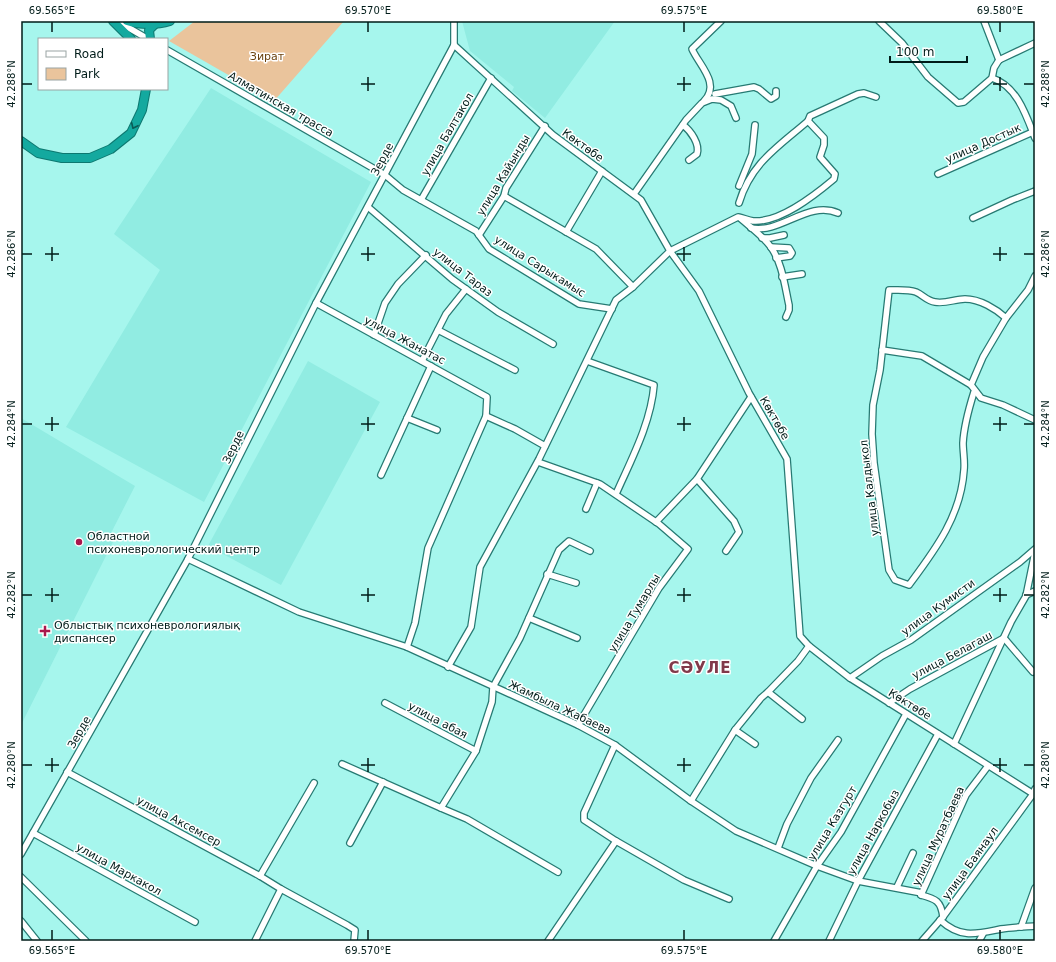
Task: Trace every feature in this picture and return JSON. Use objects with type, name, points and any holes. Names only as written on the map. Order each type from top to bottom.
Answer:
[{"type":"highway","points":[[113,21],[130,38]]},
{"type":"highway","points":[[127,21],[135,24],[155,24],[170,21]]},
{"type":"highway","points":[[149,38],[149,30],[155,24]]},
{"type":"highway","points":[[21,141],[38,153],[62,158],[90,158],[112,149],[131,133],[142,110],[146,90]]},
{"type":"street","points":[[117,21],[147,38]]},
{"type":"street","points":[[454,21],[454,45]]},
{"type":"street","points":[[634,194],[683,125],[709,94],[710,83],[692,49],[721,21]]},
{"type":"street","points":[[879,21],[902,43],[928,77],[958,103],[964,102],[992,78],[994,68],[999,60],[1035,43]]},
{"type":"street","points":[[984,21],[999,60]]},
{"type":"street","name":"Көктөбе","points":[[454,45],[553,135],[641,200],[670,251],[699,291],[752,397],[787,459],[800,636],[809,646],[850,678],[988,766],[1034,793]]},
{"type":"street","name":"Зерде","points":[[21,854],[188,559],[316,303],[454,45]]},
{"type":"street","name":"Алматинская трасса","points":[[168,51],[385,175]]},
{"type":"street","name":"улица Балтакол","points":[[421,200],[490,78]]},
{"type":"street","points":[[992,78],[1000,80],[1014,92],[1034,134]]},
{"type":"street","points":[[714,94],[754,87],[759,89],[771,99],[776,96],[776,92]]},
{"type":"street","points":[[739,203],[749,179],[760,162],[808,121],[814,114],[839,104],[858,94],[864,93],[876,97]]},
{"type":"street","points":[[702,102],[712,99],[721,100],[731,106],[736,118]]},
{"type":"street","points":[[448,667],[471,627],[480,567],[538,462],[616,300],[633,287],[670,251],[738,217],[753,221],[774,217],[806,200],[834,178],[834,174],[820,157],[824,144],[823,136],[808,121]]},
{"type":"street","points":[[683,125],[690,131],[698,147],[697,154],[689,160]]},
{"type":"street","points":[[740,186],[752,154],[755,125]]},
{"type":"street","name":"улица Кайынды","points":[[479,235],[504,196],[506,188],[544,126]]},
{"type":"street","name":"улица Достык","points":[[938,174],[1034,134]]},
{"type":"street","points":[[566,232],[602,171]]},
{"type":"street","name":"улица Сарыкамыс","points":[[385,175],[403,190],[476,232],[489,249],[578,304],[612,309]]},
{"type":"street","points":[[972,218],[1035,191]]},
{"type":"street","points":[[504,196],[596,249],[633,287]]},
{"type":"street","name":"улица Тараз","points":[[368,207],[466,289],[498,312],[553,344]]},
{"type":"street","points":[[751,228],[765,229],[808,213],[830,210],[838,213]]},
{"type":"street","points":[[738,217],[771,247],[782,277],[789,305],[789,310],[786,317]]},
{"type":"street","points":[[762,238],[770,238],[784,234]]},
{"type":"street","points":[[771,247],[789,248],[791,250],[792,253],[790,256],[776,258]]},
{"type":"street","points":[[374,335],[385,303],[394,290],[426,255]]},
{"type":"street","points":[[782,277],[802,274]]},
{"type":"street","points":[[970,385],[983,357],[1006,318],[1028,290],[1035,276]]},
{"type":"street","points":[[422,361],[446,314],[466,289]]},
{"type":"street","name":"улица Калдыкол","points":[[974,392],[969,408],[963,442],[964,470],[961,493],[956,511],[941,541],[910,585],[895,580],[889,570],[874,463],[872,434],[873,405],[882,350],[889,290],[908,289],[935,302],[946,303],[965,299],[993,307],[1006,318]]},
{"type":"street","points":[[1028,290],[1035,290]]},
{"type":"street","name":"улица Жанатас","points":[[316,303],[485,395],[488,400],[486,416]]},
{"type":"street","points":[[438,330],[515,370]]},
{"type":"street","points":[[882,350],[922,356],[970,385],[974,392],[981,398],[1003,405],[1035,420]]},
{"type":"street","points":[[586,361],[654,385],[653,398],[638,443],[616,494]]},
{"type":"street","points":[[381,475],[431,366]]},
{"type":"street","points":[[656,522],[697,478],[752,397]]},
{"type":"street","points":[[407,647],[415,623],[428,548],[486,416],[515,429],[546,446]]},
{"type":"street","points":[[407,418],[437,430]]},
{"type":"street","name":"улица Тумарлы","points":[[538,462],[597,483],[616,494],[656,522],[688,549],[659,588],[578,725]]},
{"type":"street","points":[[697,478],[734,521],[739,532],[726,551]]},
{"type":"street","points":[[586,509],[597,483]]},
{"type":"street","points":[[476,751],[492,702],[493,687],[520,638],[547,574],[559,550],[569,541],[590,552]]},
{"type":"street","name":"улица Кумисти","points":[[850,678],[882,656],[911,640],[1020,562],[1035,549]]},
{"type":"street","name":"улица Белагаш","points":[[954,744],[1026,594],[1035,552]]},
{"type":"street","name":"Жамбыла Жабаева","points":[[188,559],[299,612],[407,647],[578,725],[615,745],[691,801],[736,831],[817,866],[858,880],[922,893],[921,895],[935,899],[942,907],[942,919]]},
{"type":"street","points":[[547,574],[576,583]]},
{"type":"street","points":[[1026,594],[1035,591]]},
{"type":"street","points":[[529,618],[577,638]]},
{"type":"street","name":"улица Белагаш","points":[[1004,638],[1033,672]]},
{"type":"street","name":"улица Белагаш","points":[[889,703],[910,689],[1004,638]]},
{"type":"street","points":[[691,801],[735,730],[761,698],[798,661],[809,646]]},
{"type":"street","points":[[768,692],[802,718]]},
{"type":"street","name":"улица абая","points":[[385,703],[476,751],[441,808]]},
{"type":"street","name":"улица Казгурт","points":[[774,941],[817,866],[841,832],[906,714]]},
{"type":"street","points":[[735,730],[755,744]]},
{"type":"street","name":"улица Наркобыз","points":[[829,941],[858,880],[938,734]]},
{"type":"street","points":[[778,848],[787,824],[811,778],[838,740]]},
{"type":"street","points":[[615,745],[584,812],[584,820],[616,841],[684,880],[729,899]]},
{"type":"street","points":[[342,764],[467,819],[558,872]]},
{"type":"street","name":"улица Муратбаева","points":[[921,895],[966,795],[988,766]]},
{"type":"street","name":"улица Аксемсер","points":[[67,772],[260,876],[355,930],[354,941]]},
{"type":"street","points":[[350,843],[383,782]]},
{"type":"street","points":[[260,876],[314,783]]},
{"type":"street","name":"улица Баянаул","points":[[922,941],[942,919],[1034,793]]},
{"type":"street","name":"улица Маркакол","points":[[33,833],[195,922]]},
{"type":"street","points":[[548,941],[616,841]]},
{"type":"street","points":[[897,887],[913,853]]},
{"type":"street","points":[[21,877],[86,941]]},
{"type":"street","points":[[1021,927],[1035,888]]},
{"type":"street","points":[[255,941],[281,889]]},
{"type":"street","points":[[942,919],[950,929],[963,934],[983,934],[1035,926]]},
{"type":"street","points":[[21,920],[37,941]]},
{"type":"street","points":[[979,941],[983,934]]},
{"type":"shaded area","points":[[462,21],[615,21],[545,118],[512,91],[514,87],[470,51]]},
{"type":"shaded area","points":[[211,88],[371,182],[204,502],[66,427],[160,270],[114,234]]},
{"type":"shaded area","points":[[308,361],[380,402],[281,585],[208,546]]},
{"type":"shaded area","name":"Облыстық психоневрологиялық диспансер","points":[[21,418],[135,486],[111,533],[116,536],[21,725]]},
{"type":"green space","name":"Зират","points":[[195,21],[344,21],[274,101],[169,41]]},
{"type":"place","name":"Областной психоневрологический центр","points":[[79,542]]},
{"type":"place","name":"Облыстық психоневрологиялық диспансер","points":[[45,631]]},
{"type":"district","name":"СӘУЛЕ","points":[[700,668]]}]
